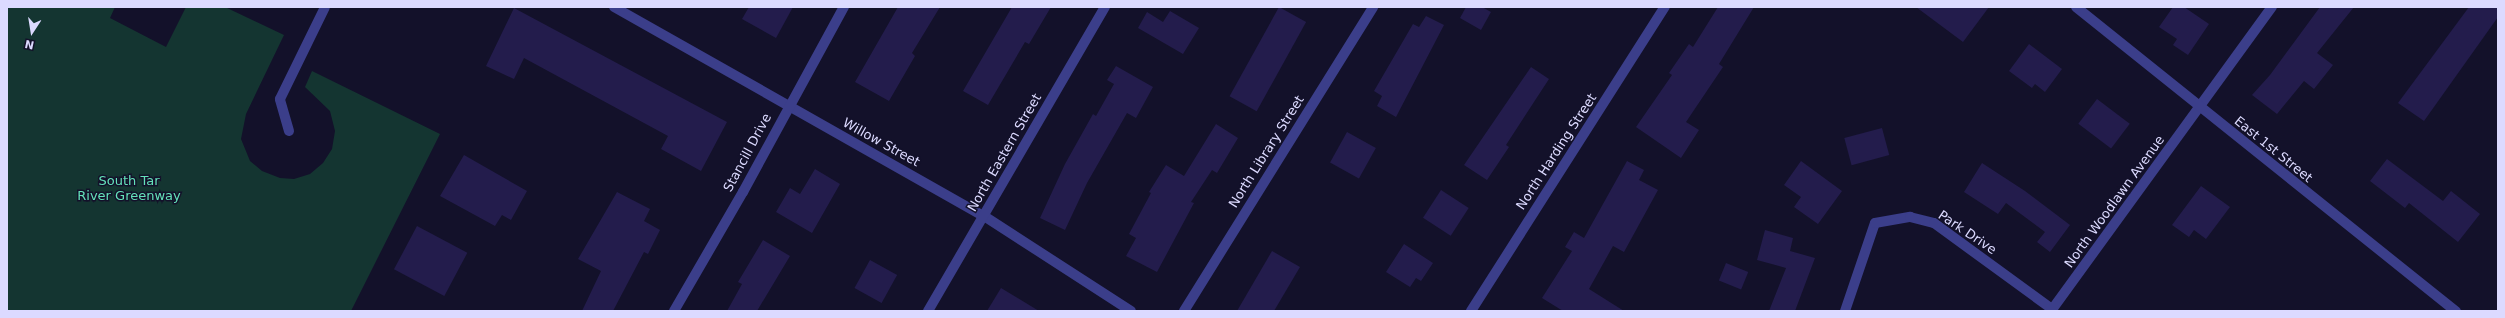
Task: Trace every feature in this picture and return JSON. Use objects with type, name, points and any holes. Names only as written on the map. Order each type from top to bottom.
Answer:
[{"type":"street","points":[[289,131],[280,99],[325,7]]},
{"type":"street","name":"Willow Street","points":[[614,7],[984,216],[1131,311]]},
{"type":"street","name":"Stancill Drive","points":[[674,311],[742,192],[788,106],[844,7]]},
{"type":"street","name":"North Eastern Street","points":[[928,311],[1105,7]]},
{"type":"street","name":"North Library Street","points":[[1184,311],[1373,7]]},
{"type":"street","name":"North Harding Street","points":[[1471,311],[1666,7]]},
{"type":"street","name":"East 1st Street","points":[[2076,7],[2456,311]]},
{"type":"street","name":"North Woodlawn Avenue","points":[[2052,310],[2272,7]]},
{"type":"street","name":"Park Drive","points":[[1845,311],[1875,223],[1910,217],[1934,223],[2052,310]]},
{"type":"green space","name":"South Tar River Greenway","points":[[7,7],[115,7],[110,18],[166,47],[186,7],[225,7],[284,35],[246,114],[241,139],[250,161],[262,171],[280,178],[294,179],[310,174],[323,163],[332,149],[335,131],[330,111],[305,87],[312,71],[440,134],[351,311],[7,311]]},
{"type":"building","points":[[749,7],[793,7],[776,38],[742,19]]},
{"type":"building","points":[[898,7],[940,7],[912,53],[915,56],[889,101],[855,82]]},
{"type":"building","points":[[1012,7],[1051,7],[1029,44],[1025,42],[988,105],[963,91]]},
{"type":"building","points":[[1279,7],[1306,22],[1257,111],[1230,96]]},
{"type":"building","points":[[1466,7],[1482,7],[1491,12],[1481,30],[1460,18]]},
{"type":"building","points":[[1718,7],[1754,7],[1719,64],[1723,67],[1686,122],[1699,130],[1681,158],[1636,127],[1672,75],[1669,73],[1689,44],[1693,47]]},
{"type":"building","points":[[1916,7],[1989,7],[1963,42]]},
{"type":"building","points":[[2173,7],[2184,7],[2209,24],[2188,55],[2173,45],[2177,39],[2159,27]]},
{"type":"building","points":[[2320,7],[2354,7],[2317,53],[2333,65],[2314,89],[2304,81],[2277,114],[2252,95],[2270,75]]},
{"type":"building","points":[[2469,7],[2498,7],[2498,17],[2424,121],[2398,103]]},
{"type":"building","points":[[514,8],[727,122],[701,171],[661,149],[668,136],[524,58],[514,79],[486,66]]},
{"type":"building","points":[[1170,11],[1199,28],[1183,54],[1138,28],[1147,12],[1163,22]]},
{"type":"building","points":[[1426,16],[1444,25],[1396,117],[1377,106],[1382,96],[1374,91],[1413,24],[1419,27]]},
{"type":"building","points":[[2029,44],[2062,69],[2045,92],[2035,84],[2032,88],[2009,71]]},
{"type":"building","points":[[1116,66],[1153,87],[1136,118],[1127,113],[1087,183],[1065,230],[1040,218],[1065,164],[1093,114],[1096,116],[1114,84],[1107,80]]},
{"type":"building","points":[[1531,67],[1549,79],[1506,145],[1509,147],[1487,180],[1464,165]]},
{"type":"building","points":[[2097,99],[2130,124],[2111,148],[2078,124]]},
{"type":"building","points":[[1216,124],[1238,138],[1217,173],[1212,170],[1191,202],[1194,203],[1157,272],[1126,256],[1136,238],[1129,234],[1151,193],[1149,192],[1166,165],[1184,176]]},
{"type":"building","points":[[1882,128],[1889,155],[1852,165],[1844,138]]},
{"type":"building","points":[[1347,132],[1376,148],[1359,179],[1330,163]]},
{"type":"building","points":[[464,155],[527,191],[511,220],[502,215],[495,226],[440,196]]},
{"type":"building","points":[[2387,159],[2443,201],[2451,191],[2480,214],[2458,242],[2409,203],[2405,208],[2370,181]]},
{"type":"building","points":[[1627,161],[1644,170],[1639,180],[1658,190],[1624,252],[1613,246],[1589,289],[1624,311],[1563,311],[1542,298],[1572,251],[1565,247],[1574,232],[1584,238]]},
{"type":"building","points":[[1801,161],[1842,191],[1818,224],[1794,207],[1801,197],[1784,185]]},
{"type":"building","points":[[1982,163],[2025,191],[2070,225],[2050,252],[2037,242],[2045,232],[2006,203],[1998,214],[1964,192]]},
{"type":"building","points":[[815,169],[840,184],[812,233],[776,212],[790,188],[800,194]]},
{"type":"building","points":[[2201,186],[2230,207],[2206,239],[2194,230],[2189,237],[2172,225]]},
{"type":"building","points":[[1441,190],[1469,208],[1451,236],[1423,218]]},
{"type":"building","points":[[617,192],[650,209],[644,221],[660,230],[648,254],[644,252],[613,311],[582,311],[601,271],[578,259]]},
{"type":"building","points":[[417,226],[467,253],[444,296],[394,269]]},
{"type":"building","points":[[1765,230],[1793,238],[1790,251],[1815,258],[1795,311],[1769,311],[1786,268],[1757,260]]},
{"type":"building","points":[[763,240],[790,256],[757,311],[727,311],[742,284],[738,282]]},
{"type":"building","points":[[1404,244],[1433,263],[1421,281],[1416,278],[1410,287],[1386,272]]},
{"type":"building","points":[[1272,251],[1300,267],[1274,311],[1237,311]]},
{"type":"building","points":[[870,260],[897,275],[882,303],[854,288]]},
{"type":"building","points":[[1726,263],[1748,272],[1741,290],[1719,281]]},
{"type":"building","points":[[1001,288],[1039,311],[987,311]]}]
